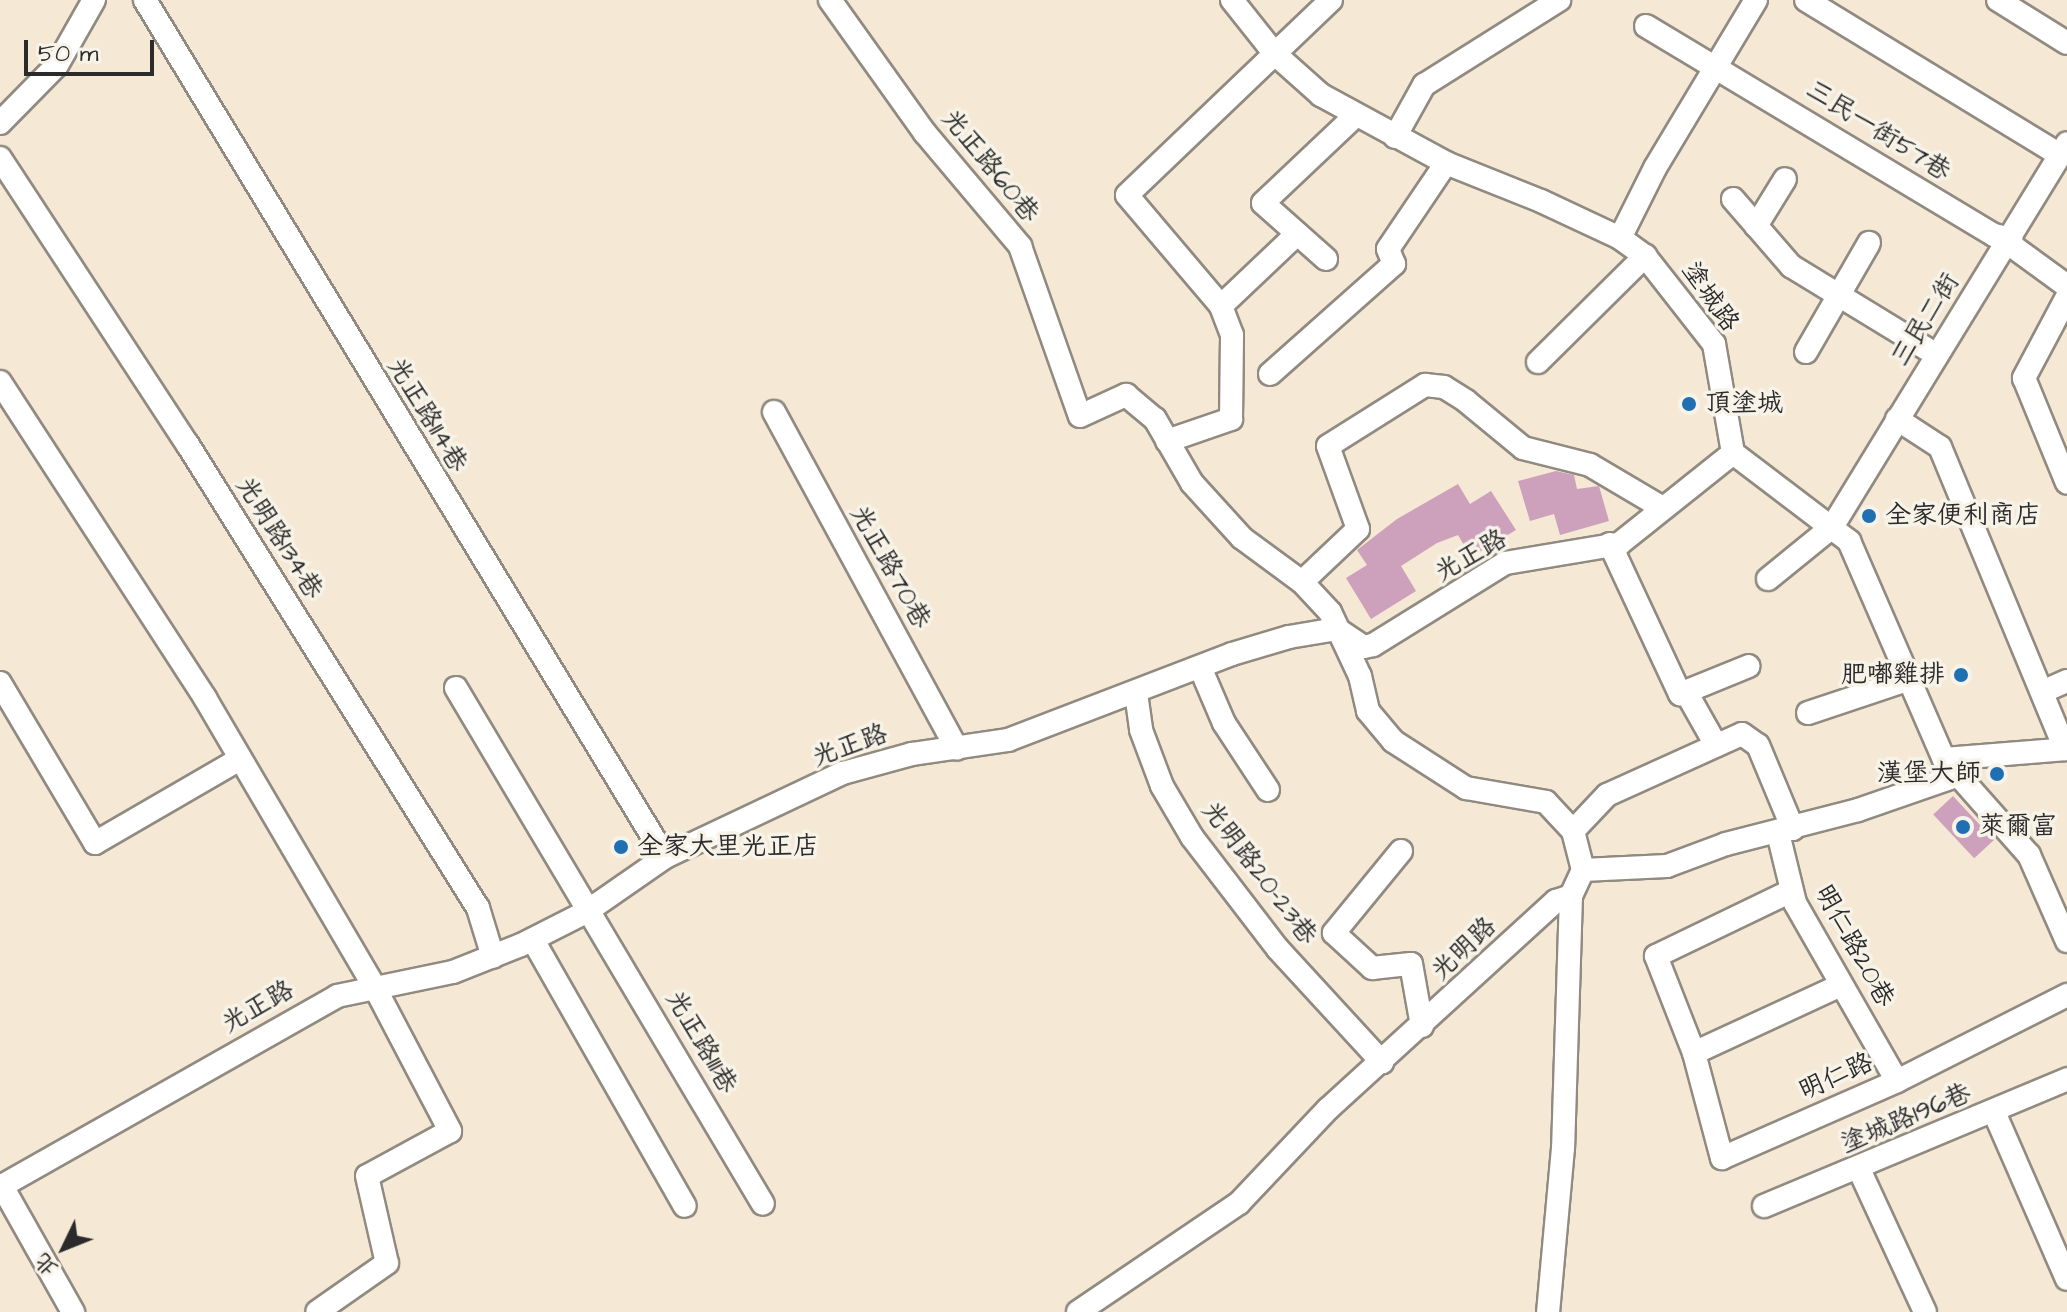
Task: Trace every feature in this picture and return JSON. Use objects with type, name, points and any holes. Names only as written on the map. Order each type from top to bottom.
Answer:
[{"type":"street","points":[[0,123],[57,65],[94,0]]},
{"type":"street","name":"光正路114巷","points":[[145,0],[665,857]]},
{"type":"street","name":"光正路60巷","points":[[830,0],[925,133],[1020,246],[1080,416],[1126,395],[1155,419],[1192,483],[1242,538],[1302,582],[1330,612],[1360,676],[1374,722],[1421,764],[1466,788],[1546,802],[1573,831]]},
{"type":"street","name":"塗城路","points":[[1232,0],[1275,54],[1321,95],[1446,163],[1620,238],[1645,256],[1714,344],[1733,453]]},
{"type":"street","points":[[1167,441],[1231,419],[1232,335],[1221,306],[1127,195],[1331,0]]},
{"type":"street","points":[[1395,137],[1424,85],[1559,0]]},
{"type":"street","points":[[1620,238],[1655,168],[1756,0]]},
{"type":"street","points":[[1806,0],[2063,156]]},
{"type":"street","points":[[1998,0],[2067,43]]},
{"type":"street","name":"三民一街57巷","points":[[1646,26],[1717,65],[1994,235],[2010,241],[2067,286]]},
{"type":"street","points":[[1326,259],[1263,203],[1355,116]]},
{"type":"street","name":"三民二街","points":[[1778,579],[1832,527],[2063,156]]},
{"type":"street","name":"光明路134巷","points":[[0,158],[188,445],[478,908],[493,957]]},
{"type":"street","points":[[1270,374],[1394,264],[1388,249],[1446,163]]},
{"type":"street","points":[[1756,226],[1785,179]]},
{"type":"street","points":[[1733,199],[1791,266],[1937,355]]},
{"type":"street","points":[[1221,306],[1297,234]]},
{"type":"street","points":[[1806,352],[1869,243]]},
{"type":"street","points":[[1538,362],[1645,256]]},
{"type":"street","points":[[2067,297],[2024,378],[2067,483]]},
{"type":"street","points":[[0,382],[240,759],[374,986],[450,1131],[367,1176],[387,1263],[317,1312]]},
{"type":"street","points":[[1302,582],[1358,529],[1328,446],[1425,385],[1444,387],[1466,401],[1523,448],[1590,465],[1661,507]]},
{"type":"street","name":"光正路70巷","points":[[774,412],[957,749]]},
{"type":"street","points":[[1583,870],[1667,866],[1786,831],[1952,767],[2066,749],[1940,447],[1897,419]]},
{"type":"street","points":[[1733,453],[1849,541],[1907,680],[1952,767],[2029,855],[2067,941]]},
{"type":"street","name":"光正路","points":[[1,1187],[327,1000],[374,986],[453,972],[533,940],[591,909],[665,857],[843,773],[912,754],[1008,740],[1200,667],[1289,637],[1336,629],[1364,647],[1373,645],[1505,563],[1624,541],[1661,507],[1733,453]]},
{"type":"street","points":[[1610,544],[1680,694],[1749,666]]},
{"type":"street","points":[[1200,667],[1224,723],[1268,790]]},
{"type":"street","points":[[1808,713],[1907,680]]},
{"type":"street","points":[[2042,692],[2067,681]]},
{"type":"street","points":[[0,683],[95,843],[240,759]]},
{"type":"street","name":"光正路111巷","points":[[456,688],[591,909],[763,1204]]},
{"type":"street","points":[[1548,1312],[1563,1148],[1571,896],[1583,870],[1573,831],[1607,795],[1716,745],[1686,692]]},
{"type":"street","name":"光明路20-23巷","points":[[1136,693],[1141,730],[1162,786],[1192,837],[1278,949],[1382,1062]]},
{"type":"street","name":"明仁路20巷","points":[[1716,745],[1742,734],[1758,745],[1786,831],[1791,891],[1839,986],[1897,1081]]},
{"type":"street","points":[[1401,851],[1334,933],[1372,968],[1411,964],[1422,1026]]},
{"type":"street","points":[[1791,891],[1656,956],[1694,1053],[1839,986]]},
{"type":"street","name":"光明路","points":[[1078,1312],[1239,1203],[1328,1109],[1556,901],[1571,896]]},
{"type":"street","points":[[533,940],[685,1206]]},
{"type":"street","name":"明仁路","points":[[1694,1053],[1722,1158],[1897,1081],[2067,995]]},
{"type":"street","name":"塗城路196巷","points":[[1764,1206],[1859,1169],[2067,1079]]},
{"type":"street","points":[[1994,1112],[2067,1279]]},
{"type":"street","points":[[1859,1169],[1925,1312]]},
{"type":"street","points":[[1,1187],[73,1312]]},
{"type":"building","points":[[1556,471],[1574,475],[1577,489],[1599,486],[1609,521],[1560,535],[1554,514],[1530,521],[1518,481]]},
{"type":"building","points":[[1458,484],[1470,504],[1491,491],[1516,530],[1471,557],[1458,535],[1437,543],[1401,566],[1416,591],[1371,619],[1346,578],[1367,565],[1357,550],[1397,519]]},
{"type":"building","name":"萊爾富","points":[[1953,796],[1994,840],[1974,858],[1933,814]]},
{"type":"place","name":"頂塗城","points":[[1689,404]]},
{"type":"place","name":"全家便利商店","points":[[1869,516]]},
{"type":"place","name":"肥嘟雞排","points":[[1961,675]]},
{"type":"place","name":"漢堡大師","points":[[1997,774]]},
{"type":"place","name":"萊爾富","points":[[1963,827]]},
{"type":"place","name":"全家大里光正店","points":[[621,847]]}]
